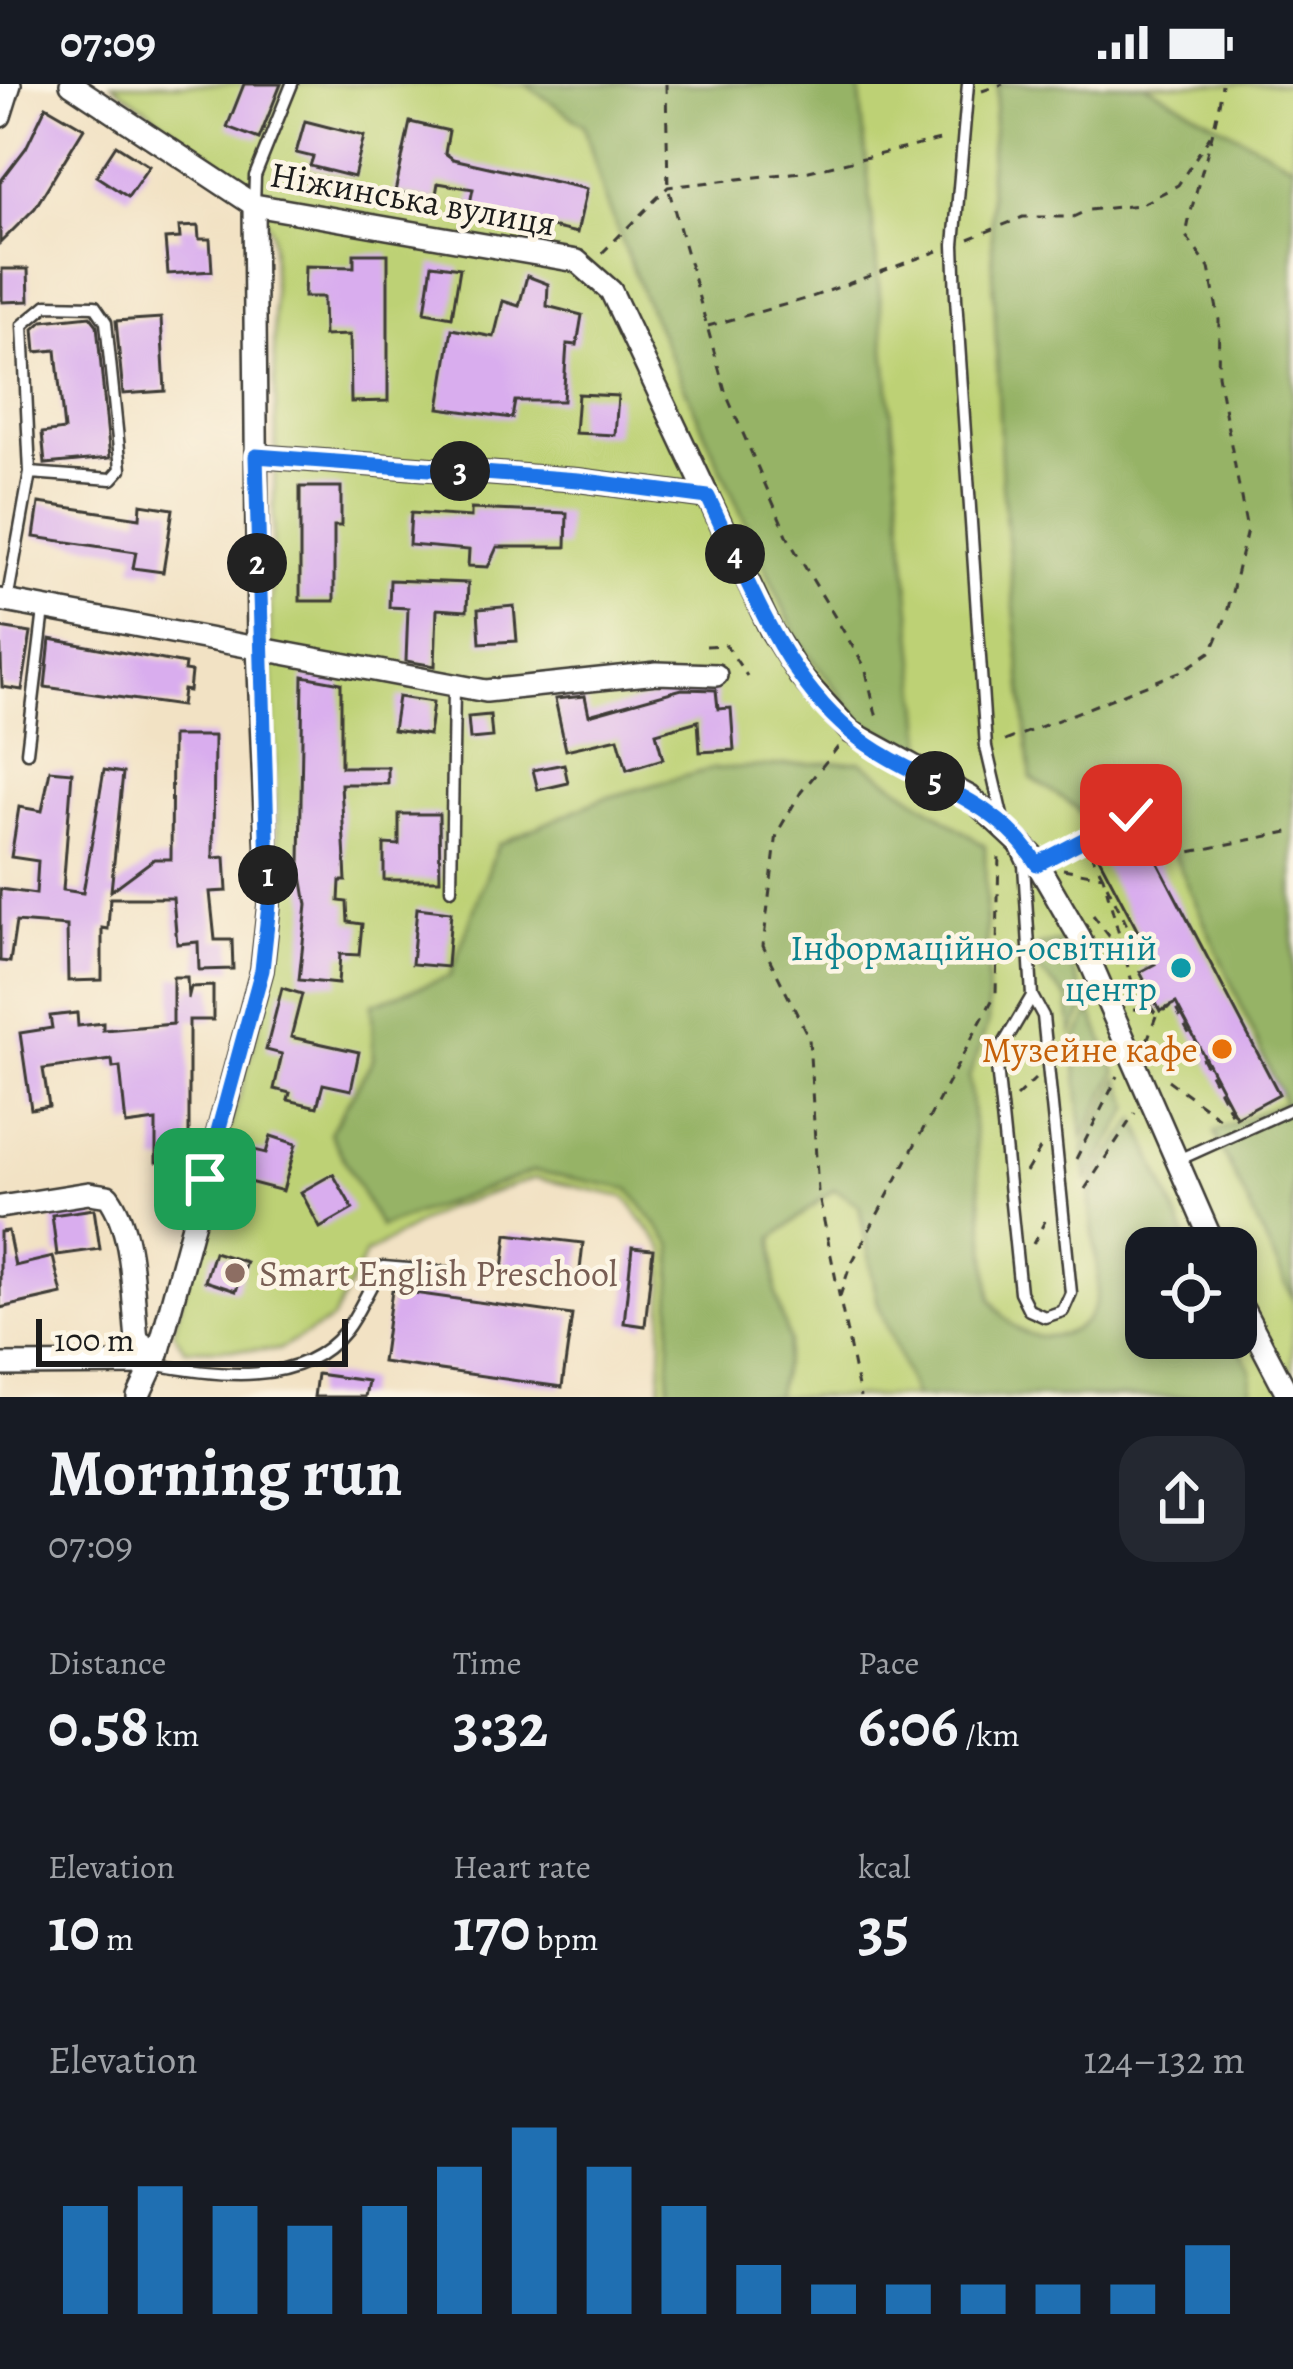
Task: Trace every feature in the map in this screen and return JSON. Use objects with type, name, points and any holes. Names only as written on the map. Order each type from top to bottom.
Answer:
[{"type":"street","points":[[0,116],[10,84]]},
{"type":"street","name":"Ніжинська вулиця","points":[[71,84],[254,205],[577,261],[611,291],[771,630],[800,676],[851,732],[970,797],[1004,824],[1043,873],[1079,936],[1206,1227]]},
{"type":"street","points":[[138,1397],[155,1359],[262,970],[269,905],[258,648],[254,205]]},
{"type":"street","points":[[256,456],[578,480],[708,497]]},
{"type":"street","points":[[3,601],[486,691],[657,674],[716,675]]},
{"type":"street","points":[[0,1207],[89,1193],[108,1196],[117,1209],[128,1261],[137,1340],[155,1359]]},
{"type":"street","points":[[1257,1336],[1289,1397]]},
{"type":"street","points":[[0,1366],[155,1359]]},
{"type":"lane","points":[[254,205],[255,176],[292,84]]},
{"type":"lane","points":[[968,90],[953,245],[965,497],[986,747],[1004,824],[1024,865],[1032,996],[1043,1016],[1072,1293],[1054,1315],[1037,1315],[1023,1302],[996,1058],[1032,996]]},
{"type":"lane","points":[[3,601],[30,473],[23,325],[47,305],[95,306],[106,322],[121,469],[112,478],[30,473]]},
{"type":"lane","points":[[27,752],[45,606]]},
{"type":"lane","points":[[452,889],[454,686]]},
{"type":"lane","points":[[1178,1160],[1293,1108]]},
{"type":"lane","points":[[155,1359],[192,1371],[291,1371],[321,1355],[346,1330],[383,1267],[457,1273]]},
{"type":"path","points":[[666,84],[668,187],[726,394],[790,542],[865,667],[885,753]]},
{"type":"path","points":[[968,90],[1003,84]]},
{"type":"path","points":[[986,747],[1070,719],[1184,670],[1212,650],[1226,617],[1247,530],[1218,376],[1216,303],[1208,268],[1186,236],[1195,186],[1218,125],[1222,84]]},
{"type":"path","points":[[707,326],[809,298],[1023,217],[1073,217],[1088,210],[1140,205],[1178,185],[1218,125]]},
{"type":"path","points":[[587,267],[668,187],[809,171],[964,134]]},
{"type":"path","points":[[706,646],[726,645],[747,676]]},
{"type":"path","points":[[851,732],[801,792],[777,833],[763,946],[809,1038],[818,1192],[860,1397]]},
{"type":"path","points":[[1043,873],[1084,839],[1131,815]]},
{"type":"path","points":[[1156,859],[1293,831]]},
{"type":"path","points":[[1084,839],[1147,966]]},
{"type":"path","points":[[838,1302],[850,1266],[996,992],[999,851]]},
{"type":"path","points":[[1043,873],[1103,876]]},
{"type":"path","points":[[1085,1189],[1145,1085],[1172,1080],[1220,1120],[1235,1121],[1174,1005],[1156,1014],[1132,982],[1103,876]]},
{"type":"path","points":[[1125,954],[1138,947]]},
{"type":"path","points":[[1002,1112],[1048,1066]]},
{"type":"path","points":[[1010,1195],[1054,1128]]},
{"type":"green space","points":[[112,84],[1293,84],[1293,1397],[660,1397],[665,1250],[625,1197],[535,1178],[443,1209],[366,1254],[332,1320],[278,1350],[185,1349],[173,1332],[259,1026],[280,920],[270,624],[276,434],[272,232],[243,180]]},
{"type":"green space","points":[[525,84],[859,84],[925,754],[862,722],[799,642],[643,295],[604,195],[584,125]]},
{"type":"green space","points":[[998,84],[1144,84],[1293,165],[1293,1299],[1214,1132],[1284,1102],[1146,791],[1083,820],[1077,808],[1031,778],[1002,483],[989,173]]},
{"type":"green space","points":[[860,761],[985,846],[988,1023],[969,1077],[991,1299],[1009,1322],[1031,1335],[1051,1336],[1075,1329],[1089,1316],[1098,1277],[1090,1210],[1093,1182],[1136,1119],[1181,1227],[1125,1227],[1125,1359],[1245,1359],[1251,1370],[1251,1397],[915,1397],[878,1304],[859,1205],[834,1189],[773,1238],[776,1295],[789,1341],[776,1397],[668,1397],[673,1246],[629,1189],[534,1171],[380,1227],[330,1133],[373,1059],[372,1004],[450,976],[498,844],[602,799],[711,769]]},
{"type":"green space","points":[[1061,942],[1087,1003],[1072,1034],[1068,998],[1039,971],[1038,946]]},
{"type":"green space","points":[[1091,1011],[1116,1072],[1083,1138],[1074,1044]]},
{"type":"green space","points":[[1119,1078],[1131,1107],[1087,1180],[1084,1148]]},
{"type":"building","points":[[244,84],[281,84],[259,139],[227,127]]},
{"type":"building","points":[[46,106],[84,128],[35,208],[0,243],[0,182],[26,148]]},
{"type":"building","points":[[305,121],[364,136],[354,177],[310,166],[313,157],[296,153]]},
{"type":"building","points":[[410,122],[449,131],[445,153],[453,159],[587,189],[577,233],[469,208],[473,189],[438,183],[435,200],[395,192]]},
{"type":"building","points":[[116,145],[149,166],[128,197],[96,176]]},
{"type":"building","points":[[198,226],[199,239],[210,239],[212,271],[168,274],[165,239],[180,238],[179,227]]},
{"type":"building","points":[[354,254],[388,254],[388,401],[351,402],[350,335],[324,336],[323,297],[304,297],[305,266],[354,267]]},
{"type":"building","points":[[432,264],[460,268],[452,317],[425,312]]},
{"type":"building","points":[[2,269],[28,269],[29,301],[2,302]]},
{"type":"building","points":[[527,276],[548,284],[547,306],[582,315],[577,345],[567,344],[563,401],[515,401],[512,418],[439,408],[452,329],[494,337],[503,301],[519,306]]},
{"type":"building","points":[[90,316],[97,325],[110,458],[45,464],[42,433],[64,430],[56,350],[36,352],[34,329],[43,321]]},
{"type":"building","points":[[161,318],[165,391],[123,394],[116,321]]},
{"type":"building","points":[[578,394],[618,396],[615,435],[575,433]]},
{"type":"building","points":[[300,487],[341,487],[341,526],[334,526],[334,601],[300,601]]},
{"type":"building","points":[[39,503],[140,518],[141,504],[173,509],[163,572],[133,568],[136,552],[34,537]]},
{"type":"building","points":[[471,509],[567,513],[566,547],[497,547],[488,567],[468,566],[469,550],[409,545],[411,513],[471,517]]},
{"type":"building","points":[[390,580],[468,583],[467,611],[437,609],[435,666],[406,661],[408,608],[389,607]]},
{"type":"building","points":[[514,606],[517,641],[480,643],[478,609]]},
{"type":"building","points":[[0,628],[31,633],[22,690],[2,687]]},
{"type":"building","points":[[50,639],[185,664],[184,671],[191,672],[189,691],[183,690],[181,706],[45,687]]},
{"type":"building","points":[[303,676],[341,683],[341,767],[388,767],[388,784],[341,784],[346,881],[340,881],[339,901],[347,902],[348,922],[362,924],[359,955],[340,954],[338,984],[299,980],[307,905],[300,864]]},
{"type":"building","points":[[682,689],[716,690],[718,709],[731,708],[734,750],[700,752],[698,721],[656,733],[663,759],[627,770],[618,738],[566,750],[555,699],[585,696],[589,715]]},
{"type":"building","points":[[398,697],[433,702],[429,735],[393,730]]},
{"type":"building","points":[[490,715],[492,737],[470,739],[468,717]]},
{"type":"building","points":[[172,736],[214,736],[213,858],[225,857],[227,891],[210,892],[215,940],[232,940],[233,969],[199,970],[198,942],[177,944],[173,898],[110,898],[108,929],[102,928],[102,980],[68,981],[67,926],[16,922],[10,962],[0,961],[0,889],[36,894],[38,861],[11,857],[19,807],[42,811],[50,770],[72,772],[63,890],[83,893],[104,770],[123,773],[111,891],[154,859],[171,859]]},
{"type":"building","points":[[564,764],[568,783],[538,790],[533,770]]},
{"type":"building","points":[[399,814],[439,814],[440,880],[384,880],[384,844],[399,845]]},
{"type":"building","name":"Інформаційно-освітній центр","points":[[1138,825],[1279,1094],[1236,1117],[1176,1003],[1160,1011],[1140,972],[1155,964],[1094,848]]},
{"type":"building","points":[[417,908],[451,912],[447,967],[412,964]]},
{"type":"building","points":[[173,977],[187,977],[188,999],[191,987],[213,986],[213,1020],[189,1020],[189,1163],[156,1162],[156,1121],[126,1125],[120,1067],[113,1068],[112,1060],[43,1069],[49,1106],[31,1109],[20,1033],[52,1028],[50,1016],[77,1013],[78,1026],[103,1023],[103,1030],[173,1024]]},
{"type":"building","points":[[282,988],[302,994],[291,1037],[359,1052],[351,1090],[323,1084],[317,1107],[288,1100],[290,1093],[274,1089],[282,1054],[266,1050]]},
{"type":"building","points":[[271,1136],[296,1144],[283,1191],[245,1181],[254,1150],[266,1153]]},
{"type":"building","points":[[333,1174],[353,1209],[320,1228],[301,1192]]},
{"type":"building","points":[[94,1209],[100,1249],[57,1255],[52,1215]]},
{"type":"building","points":[[8,1231],[15,1266],[53,1257],[62,1294],[0,1308],[0,1232]]},
{"type":"building","points":[[507,1234],[583,1243],[579,1279],[503,1270]]},
{"type":"building","points":[[632,1247],[653,1249],[645,1326],[624,1323]]},
{"type":"building","points":[[214,1252],[246,1262],[236,1291],[205,1281]]},
{"type":"building","points":[[392,1290],[572,1315],[562,1387],[382,1362]]},
{"type":"building","points":[[317,1374],[368,1381],[365,1397],[314,1397]]},
{"type":"place","name":"Інформаційно-освітній центр","points":[[1181,968]]},
{"type":"place","name":"Музейне кафе","points":[[1222,1049]]},
{"type":"place","name":"Smart English Preschool","points":[[235,1273]]},
{"type":"route","points":[[205,1179],[262,970],[269,905],[256,456],[578,480],[708,497],[771,630],[800,676],[851,732],[970,797],[1004,824],[1037,864],[1131,815]]}]
